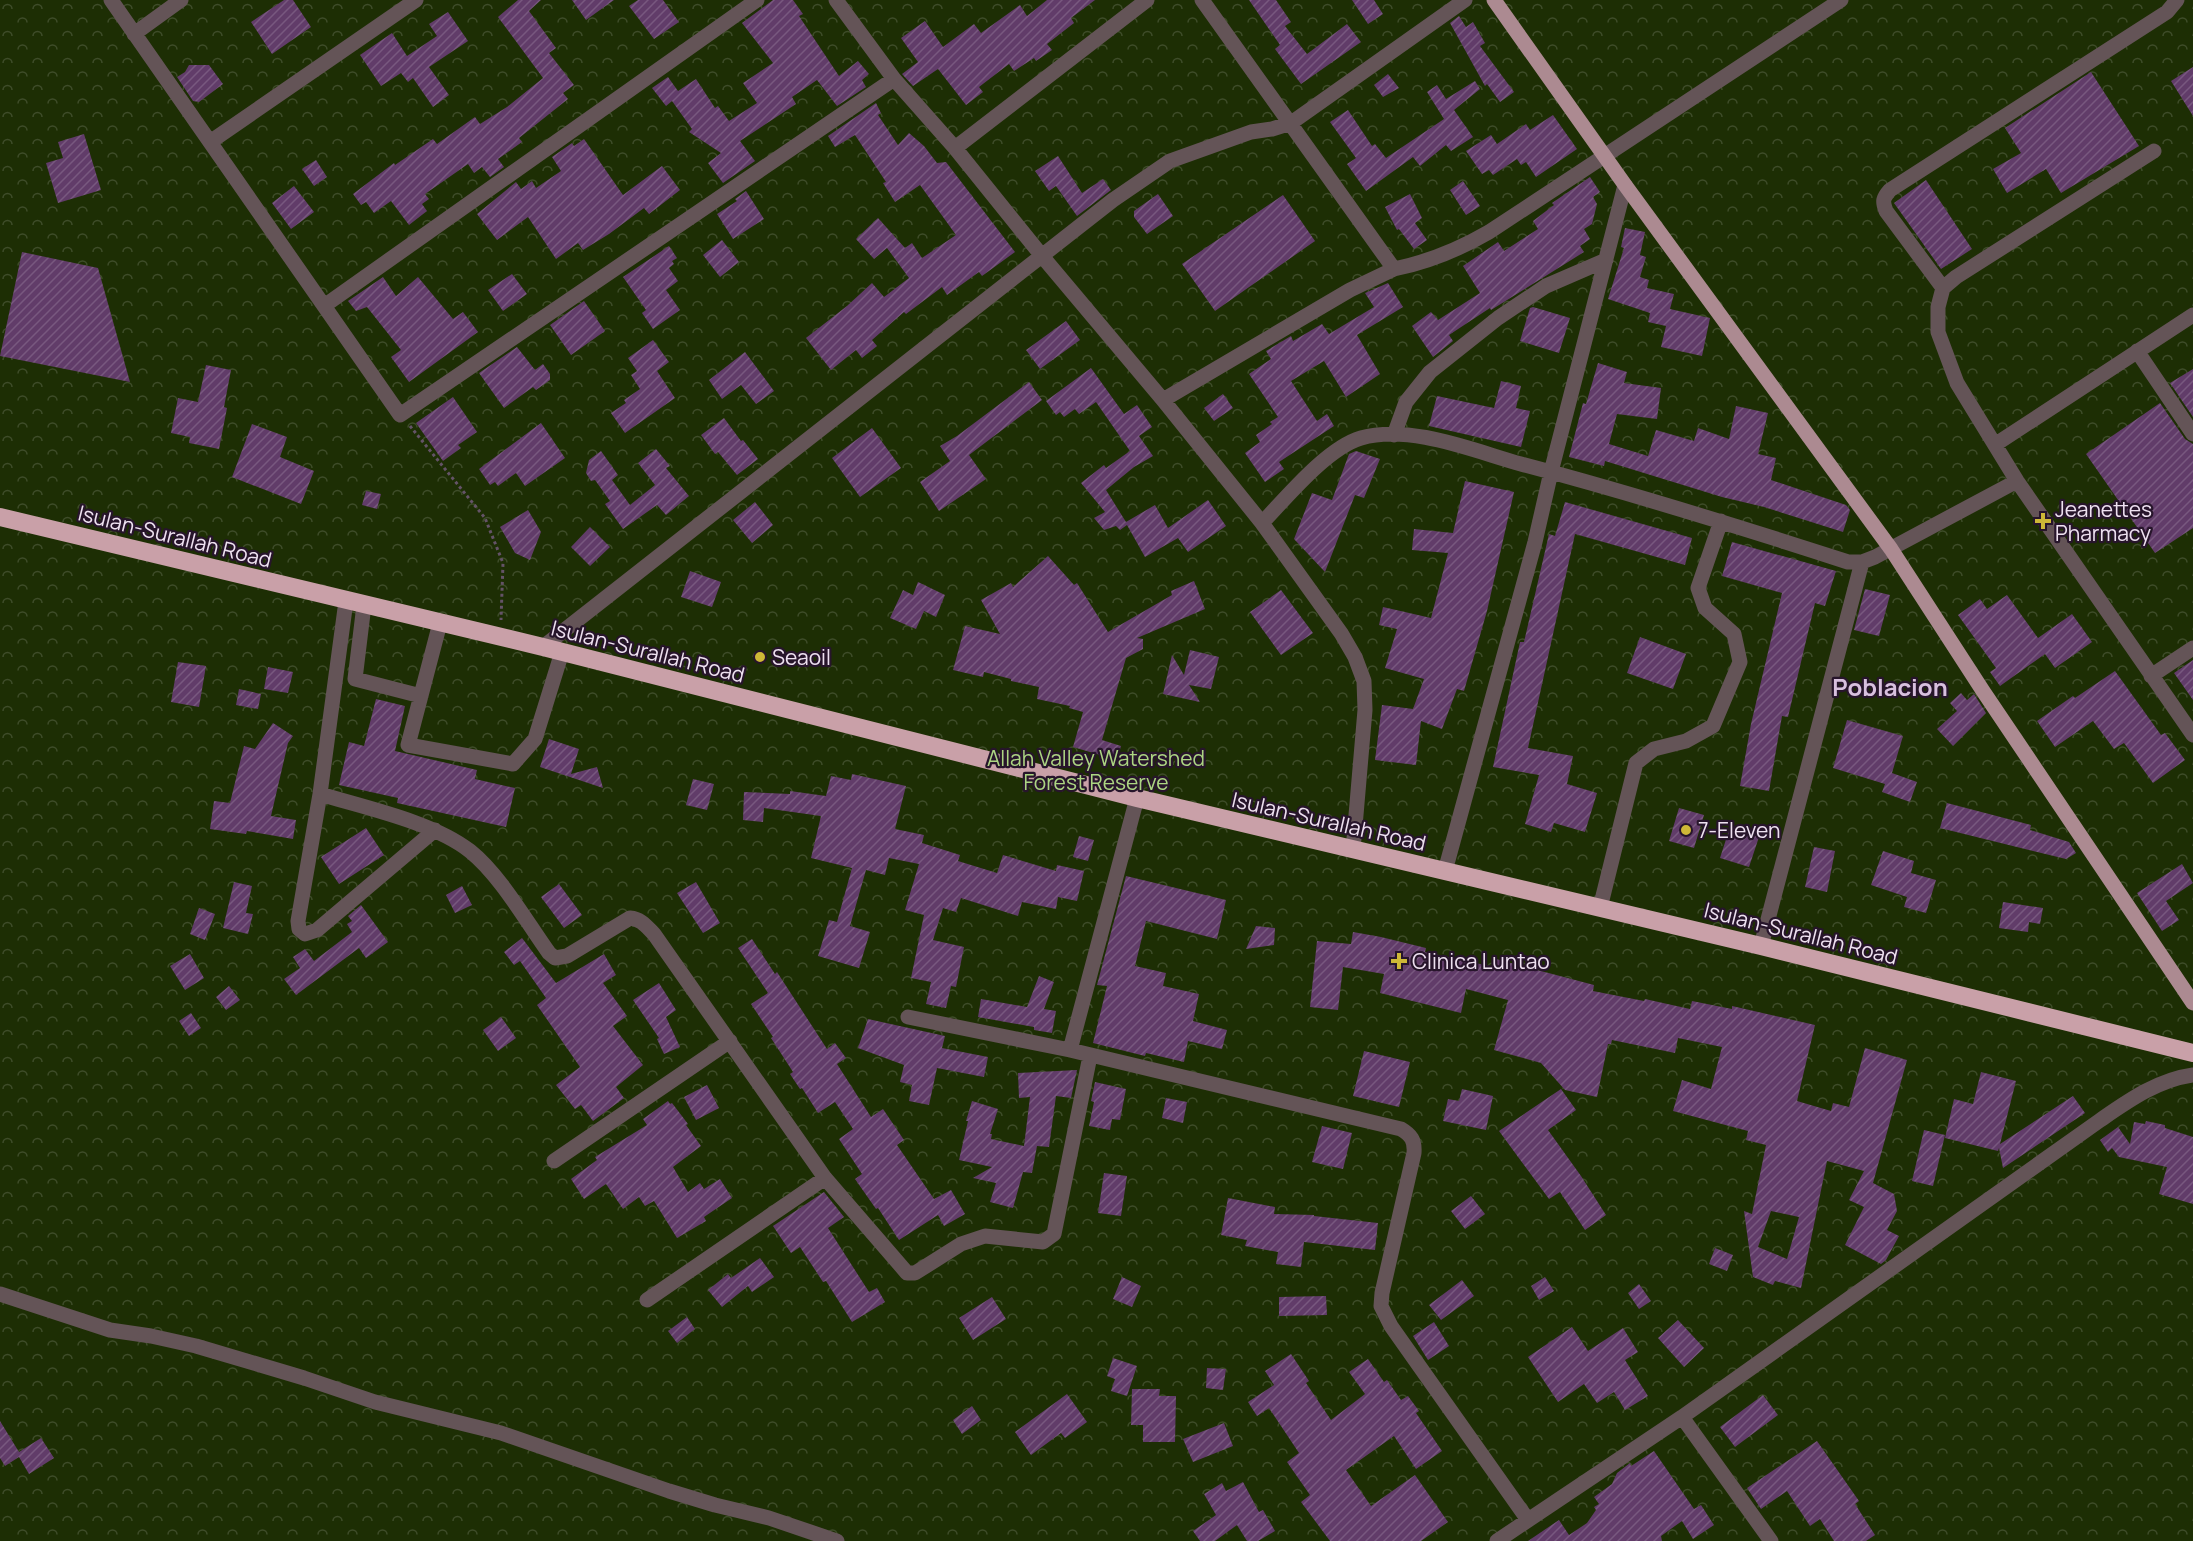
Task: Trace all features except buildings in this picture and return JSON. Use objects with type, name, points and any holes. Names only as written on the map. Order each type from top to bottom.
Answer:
[{"type":"highway","name":"Isulan-Surallah Road","points":[[0,517],[543,647],[1137,798],[1761,946],[2193,1053]]},
{"type":"main road","points":[[1494,0],[1604,156],[1891,549],[1983,691],[2193,1003]]},
{"type":"street","points":[[111,0],[400,415],[894,79]]},
{"type":"street","points":[[134,34],[181,0]]},
{"type":"street","points":[[210,142],[416,0]]},
{"type":"street","points":[[324,306],[757,0]]},
{"type":"street","points":[[836,0],[894,79],[955,148],[1262,523],[1341,633],[1355,657],[1364,681],[1365,710],[1353,850]]},
{"type":"street","points":[[955,148],[1147,0]]},
{"type":"street","points":[[1202,0],[1394,269]]},
{"type":"street","points":[[543,647],[1113,200],[1170,161],[1251,132],[1291,123],[1465,0]]},
{"type":"street","points":[[1163,400],[1350,290],[1394,269],[1422,263],[1458,250],[1489,232],[1841,0]]},
{"type":"street","points":[[1943,288],[1886,211],[1883,198],[1890,190],[2167,12],[2177,0]]},
{"type":"street","points":[[2154,151],[1956,277],[1943,288],[1938,306],[1938,332],[1957,384],[2017,481],[2193,735]]},
{"type":"street","points":[[1444,871],[1532,553],[1625,185]]},
{"type":"street","points":[[1394,435],[1406,402],[1430,372],[1498,318],[1546,286],[1606,260]]},
{"type":"street","points":[[1996,444],[2193,315]]},
{"type":"street","points":[[2137,351],[2193,434]]},
{"type":"street","points":[[1262,523],[1338,449],[1359,439],[1381,434],[1424,438],[1551,472],[1721,521],[1848,562],[1862,562],[1891,549],[2017,481]]},
{"type":"street","points":[[1600,908],[1636,763],[1654,749],[1686,741],[1713,726],[1740,662],[1734,634],[1705,608],[1698,588],[1721,521]]},
{"type":"street","points":[[1761,946],[1862,562]]},
{"type":"street","points":[[346,601],[320,794],[298,921],[299,928],[305,934],[317,930],[435,830]]},
{"type":"street","points":[[364,605],[355,679],[421,696]]},
{"type":"street","points":[[440,623],[408,745],[513,764],[535,739],[562,652]]},
{"type":"street","points":[[2151,676],[2193,648]]},
{"type":"street","points":[[320,794],[435,830],[471,852],[489,869],[549,953],[555,958],[567,956],[630,918],[638,918],[654,934],[825,1178],[907,1273],[915,1273],[961,1244],[985,1236],[1044,1242],[1054,1234],[1090,1056]]},
{"type":"street","points":[[1070,1050],[1137,798]]},
{"type":"street","points":[[908,1017],[1070,1050],[1401,1129],[1410,1134],[1414,1141],[1414,1153],[1381,1306],[1391,1326],[1528,1520]]},
{"type":"street","points":[[554,1161],[730,1041]]},
{"type":"street","points":[[1497,1541],[1682,1417],[2136,1096],[2159,1084],[2193,1075]]},
{"type":"street","points":[[647,1300],[825,1178]]},
{"type":"street","points":[[0,1294],[110,1330],[196,1346],[375,1402],[501,1433],[659,1487],[715,1505],[769,1518],[837,1541]]},
{"type":"street","points":[[1682,1417],[1771,1541]]},
{"type":"path","points":[[400,415],[484,518],[503,563],[500,637]]},
{"type":"green space","name":"Allah Valley Watershed Forest Reserve","points":[[0,0],[2193,0],[2193,1541],[0,1541]]},
{"type":"place","name":"Jeanettes Pharmacy","points":[[2043,521]]},
{"type":"place","name":"Seaoil","points":[[760,657]]},
{"type":"place","name":"7-Eleven","points":[[1686,830]]},
{"type":"place","name":"Clinica Luntao","points":[[1399,961]]},
{"type":"district","name":"Poblacion","points":[[1890,686]]}]
